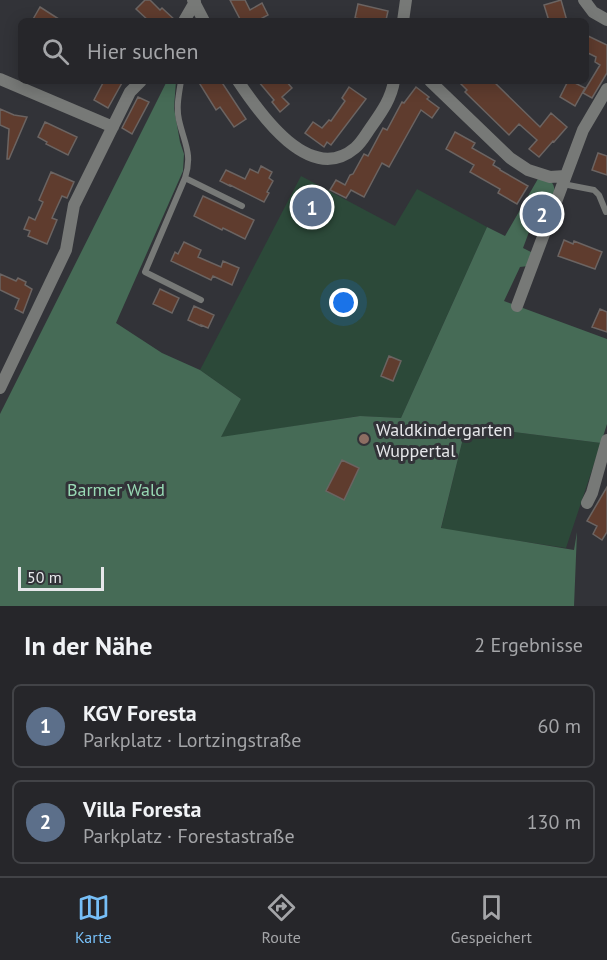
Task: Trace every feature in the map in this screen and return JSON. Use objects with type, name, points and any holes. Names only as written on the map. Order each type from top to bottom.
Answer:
[{"type":"street","points":[[404,18],[406,0]]},
{"type":"street","points":[[584,0],[593,12],[607,20]]},
{"type":"street","points":[[186,18],[194,1]]},
{"type":"street","points":[[194,1],[202,18]]},
{"type":"street","points":[[0,79],[113,127]]},
{"type":"street","points":[[0,388],[66,250],[74,205],[130,92],[138,84]]},
{"type":"street","points":[[240,84],[271,124],[293,145],[318,159],[331,159],[344,155],[357,147],[387,104],[394,84]]},
{"type":"street","points":[[433,84],[510,158],[528,170],[564,180]]},
{"type":"street","points":[[517,306],[584,130],[607,89]]},
{"type":"street","points":[[587,503],[607,440]]},
{"type":"lane","points":[[181,84],[179,118],[189,165],[145,272],[201,300]]},
{"type":"lane","points":[[185,177],[242,206]]},
{"type":"lane","points":[[564,180],[594,190],[599,195],[606,212]]},
{"type":"green space","name":"Barmer Wald","points":[[165,84],[176,84],[174,108],[184,154],[183,171],[116,323],[162,353],[200,370],[241,399],[221,437],[360,416],[401,418],[487,227],[505,236],[539,177],[553,184],[553,201],[541,200],[523,248],[533,253],[528,266],[520,267],[504,301],[607,339],[607,424],[601,443],[466,426],[441,528],[574,550],[577,532],[574,606],[0,606],[0,414]]},
{"type":"green space","points":[[301,176],[395,226],[417,189],[487,227],[401,418],[359,416],[220,438],[241,399],[200,370]]},
{"type":"green space","points":[[466,426],[601,443],[566,548],[441,529]]},
{"type":"building","points":[[145,0],[150,0],[173,18],[146,18],[136,9]]},
{"type":"building","points":[[230,0],[245,0],[250,10],[262,3],[268,15],[262,18],[239,18]]},
{"type":"building","points":[[561,0],[566,18],[548,18],[544,5]]},
{"type":"building","points":[[358,4],[388,11],[386,18],[355,18]]},
{"type":"building","points":[[40,7],[57,18],[34,18]]},
{"type":"building","points":[[589,36],[607,45],[607,73],[592,98],[583,93],[600,65],[595,62],[596,57],[589,54]]},
{"type":"building","points":[[102,84],[121,84],[108,108],[94,100]]},
{"type":"building","points":[[200,84],[223,84],[246,119],[234,127],[220,107],[216,110]]},
{"type":"building","points":[[261,84],[289,84],[292,88],[282,97],[289,104],[280,112],[272,102],[274,100]]},
{"type":"building","points":[[461,84],[496,84],[540,127],[551,113],[567,127],[539,157],[529,149],[537,140],[519,124],[509,135],[465,92],[467,90]]},
{"type":"building","points":[[566,84],[577,84],[585,88],[575,106],[560,97]]},
{"type":"building","points":[[349,87],[366,99],[331,145],[327,142],[324,147],[305,133],[313,122],[322,128],[329,120],[331,121],[345,101],[342,98]]},
{"type":"building","points":[[416,87],[439,108],[432,118],[421,110],[389,167],[382,163],[364,197],[351,190],[346,198],[330,190],[336,180],[345,185],[364,154],[368,156],[383,128],[387,130],[402,102],[404,103]]},
{"type":"building","points":[[138,97],[149,102],[132,134],[122,128]]},
{"type":"building","points":[[0,109],[27,117],[9,159],[7,159],[9,129],[0,125]]},
{"type":"building","points":[[45,122],[77,137],[68,155],[46,144],[47,142],[38,137]]},
{"type":"building","points":[[455,132],[475,143],[472,148],[495,161],[493,165],[528,186],[517,204],[498,193],[500,189],[470,172],[474,165],[446,149]]},
{"type":"building","points":[[598,153],[607,156],[607,175],[592,170]]},
{"type":"building","points":[[261,166],[272,172],[269,178],[273,181],[264,202],[220,181],[226,170],[245,179],[250,169],[258,173]]},
{"type":"building","points":[[51,172],[74,182],[67,198],[62,196],[52,218],[57,220],[47,244],[28,236],[30,231],[24,229],[29,217],[35,220],[43,202],[39,200]]},
{"type":"building","points":[[203,196],[254,220],[245,239],[194,216]]},
{"type":"building","points":[[564,240],[573,244],[574,241],[602,252],[595,269],[558,256]]},
{"type":"building","points":[[184,242],[201,250],[198,257],[221,267],[223,261],[239,268],[232,285],[213,276],[211,280],[171,261],[175,252],[178,254]]},
{"type":"building","points":[[0,274],[16,281],[18,278],[32,289],[23,313],[15,309],[19,299],[0,290]]},
{"type":"building","points":[[160,289],[179,298],[172,313],[153,304]]},
{"type":"building","points":[[194,306],[214,315],[208,328],[188,320]]},
{"type":"building","points":[[600,309],[607,312],[607,332],[592,327]]},
{"type":"building","points":[[389,356],[401,361],[393,381],[381,376]]},
{"type":"building","points":[[342,460],[359,468],[344,500],[326,491]]},
{"type":"building","points":[[607,487],[607,532],[602,540],[593,534],[597,526],[587,521]]},
{"type":"place","name":"KGV Foresta","points":[[312,207]]},
{"type":"place","name":"Villa Foresta","points":[[542,214]]},
{"type":"place","name":"Waldkindergarten Wuppertal","points":[[364,439]]}]
